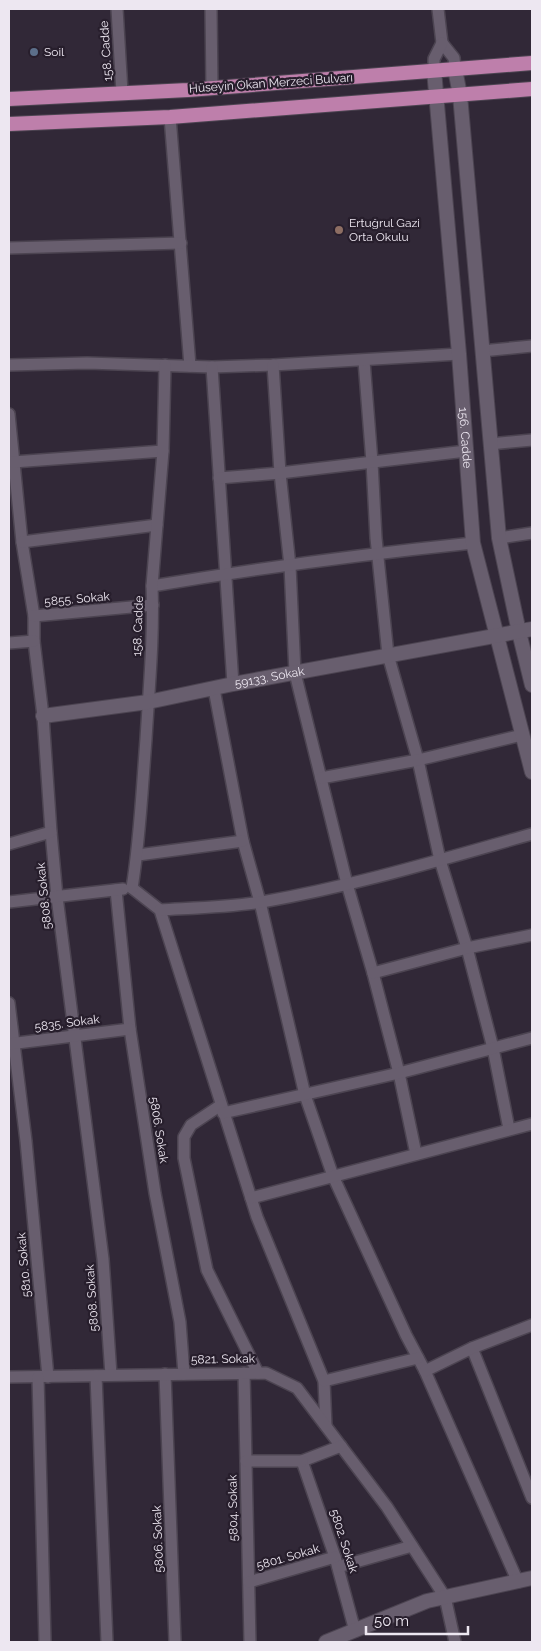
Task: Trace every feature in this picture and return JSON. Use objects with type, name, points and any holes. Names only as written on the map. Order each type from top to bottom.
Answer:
[{"type":"main road","name":"Hüseyin Okan Merzeci Bulvarı","points":[[9,98],[212,88],[532,63]]},
{"type":"main road","name":"Hüseyin Okan Merzeci Bulvarı","points":[[9,124],[170,116],[532,89]]},
{"type":"street","name":"158. Cadde","points":[[117,9],[122,92]]},
{"type":"street","points":[[211,9],[212,88]]},
{"type":"street","points":[[438,9],[442,43],[454,58],[455,69]]},
{"type":"street","points":[[434,70],[434,59],[442,43]]},
{"type":"street","name":"156. Cadde","points":[[455,69],[460,95],[499,538],[526,631],[532,685]]},
{"type":"street","name":"156. Cadde","points":[[434,70],[459,354],[473,543],[532,772]]},
{"type":"street","points":[[170,116],[190,366]]},
{"type":"street","points":[[9,248],[181,243]]},
{"type":"street","points":[[9,365],[86,362],[165,366],[273,366],[459,354],[532,346]]},
{"type":"street","points":[[364,361],[378,553],[388,655],[418,760],[440,860],[468,948],[493,1048],[509,1129]]},
{"type":"street","name":"158. Cadde","points":[[132,888],[138,855],[148,702],[153,605],[152,586],[163,451],[165,366]]},
{"type":"street","points":[[273,366],[280,473],[290,566],[295,673],[347,884],[399,1073],[416,1154]]},
{"type":"street","points":[[212,367],[233,684]]},
{"type":"street","name":"5808. Sokak","points":[[9,414],[22,542],[34,616],[34,641],[43,716],[57,897],[103,1259],[111,1375]]},
{"type":"street","points":[[490,444],[532,440]]},
{"type":"street","points":[[14,462],[163,451]]},
{"type":"street","points":[[219,478],[280,473],[466,451]]},
{"type":"street","points":[[22,542],[157,525]]},
{"type":"street","points":[[499,538],[532,532]]},
{"type":"street","points":[[152,586],[378,553],[473,543]]},
{"type":"street","name":"5855. Sokak","points":[[34,616],[153,605]]},
{"type":"street","name":"59133. Sokak","points":[[43,716],[148,702],[233,684],[526,631]]},
{"type":"street","points":[[9,644],[34,641]]},
{"type":"street","points":[[214,689],[243,841],[260,902],[305,1095],[333,1176],[406,1335],[425,1371],[518,1582]]},
{"type":"street","points":[[321,778],[418,760],[522,735]]},
{"type":"street","points":[[9,844],[51,832]]},
{"type":"street","points":[[160,910],[260,902],[347,884],[532,834]]},
{"type":"street","points":[[138,855],[243,841]]},
{"type":"street","points":[[9,902],[132,888],[160,910],[251,1198],[324,1381],[326,1426]]},
{"type":"street","name":"5806. Sokak","points":[[116,890],[130,1029],[155,1193],[180,1322],[184,1374]]},
{"type":"street","points":[[373,973],[468,948],[532,935]]},
{"type":"street","name":"5810. Sokak","points":[[9,1003],[11,1044],[26,1141],[43,1377],[45,1642]]},
{"type":"street","name":"5835. Sokak","points":[[11,1044],[130,1029]]},
{"type":"street","points":[[258,1373],[207,1270],[184,1158],[184,1137],[191,1125],[222,1109],[305,1095],[399,1073],[532,1038]]},
{"type":"street","points":[[251,1198],[532,1124]]},
{"type":"street","points":[[425,1371],[472,1348],[532,1325]]},
{"type":"street","points":[[472,1348],[532,1498]]},
{"type":"street","points":[[324,1381],[418,1358]]},
{"type":"street","name":"5804. Sokak","points":[[244,1373],[250,1642]]},
{"type":"street","name":"5821. Sokak","points":[[9,1377],[266,1373],[297,1388],[387,1507],[445,1597]]},
{"type":"street","name":"5806. Sokak","points":[[165,1374],[175,1642]]},
{"type":"street","points":[[96,1376],[107,1642]]},
{"type":"street","points":[[246,1461],[302,1462],[341,1446]]},
{"type":"street","name":"5802. Sokak","points":[[302,1462],[337,1562],[355,1631]]},
{"type":"street","name":"5801. Sokak","points":[[248,1582],[412,1546]]},
{"type":"street","points":[[326,1642],[427,1601],[532,1578]]},
{"type":"street","points":[[445,1597],[455,1642]]},
{"type":"place","name":"Soil","points":[[34,52]]},
{"type":"place","name":"Ertuğrul Gazi Orta Okulu","points":[[339,230]]}]
